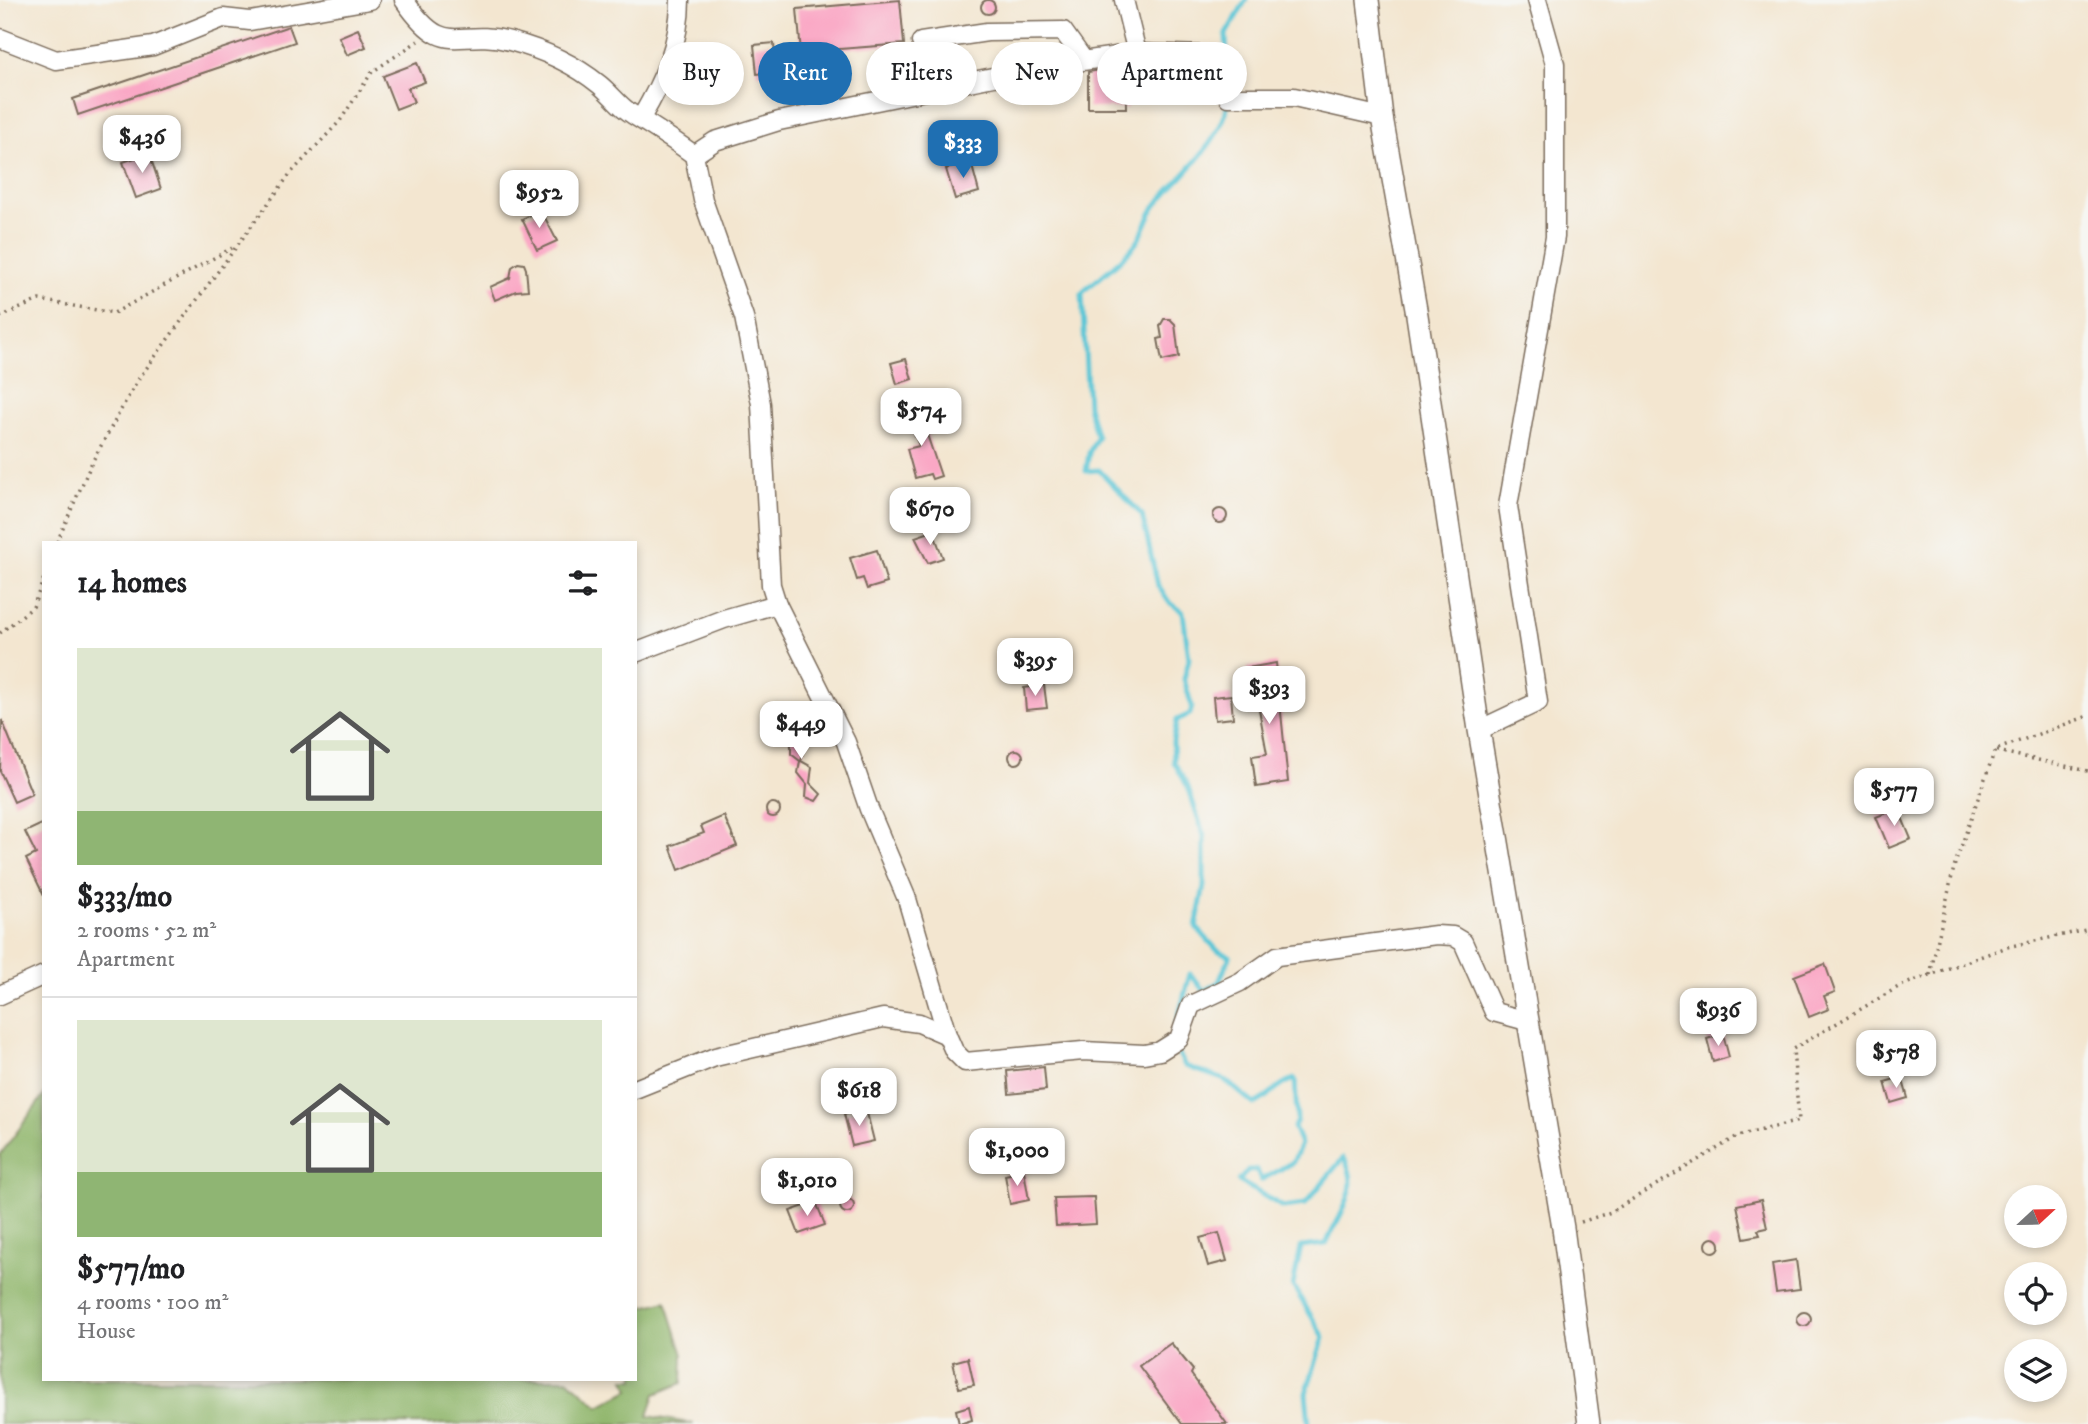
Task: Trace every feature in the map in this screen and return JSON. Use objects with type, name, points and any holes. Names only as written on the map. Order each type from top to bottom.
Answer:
[{"type":"main road","points":[[1368,0],[1382,117],[1417,315],[1479,730],[1563,1228],[1589,1424]]},
{"type":"street","points":[[223,18],[229,0]]},
{"type":"street","points":[[0,38],[56,61],[153,46],[223,18],[250,21],[370,0]]},
{"type":"street","points":[[404,0],[431,32],[451,40],[511,41],[553,53],[597,83],[631,113],[694,155],[703,200],[744,317],[761,404],[771,585],[777,604],[846,742],[869,809],[907,899],[947,1035],[954,1051],[965,1062],[1083,1051],[1144,1054],[1160,1051],[1179,1039],[1191,1005],[1240,982],[1277,956],[1436,935],[1453,936],[1463,942],[1493,1012],[1527,1021]]},
{"type":"street","points":[[642,118],[663,81],[677,35],[680,0]]},
{"type":"street","points":[[1124,0],[1134,42]]},
{"type":"street","points":[[1479,730],[1538,702],[1508,506],[1555,237],[1555,64],[1537,0]]},
{"type":"street","points":[[921,42],[987,32],[1063,31],[1071,42]]},
{"type":"street","points":[[1083,59],[1097,57]]},
{"type":"street","points":[[694,155],[715,141],[779,121],[991,78]]},
{"type":"street","points":[[1247,97],[1294,96],[1382,117]]},
{"type":"street","points":[[637,652],[724,618],[777,604]]},
{"type":"street","points":[[0,995],[42,976]]},
{"type":"street","points":[[637,1088],[715,1057],[883,1018],[919,1023],[947,1035]]},
{"type":"path","points":[[57,541],[92,462],[137,381],[235,246],[290,174],[340,121],[372,72],[431,32]]},
{"type":"path","points":[[0,317],[39,300],[114,313],[235,246]]},
{"type":"path","points":[[0,633],[33,607],[42,583]]},
{"type":"path","points":[[1995,750],[2088,716]]},
{"type":"path","points":[[1995,750],[2088,771]]},
{"type":"path","points":[[1930,975],[1954,867],[1995,750]]},
{"type":"path","points":[[1563,1228],[1611,1212],[1738,1136],[1799,1121],[1793,1049],[1900,986],[2007,947],[2086,930],[2088,934]]},
{"type":"green space","points":[[42,1098],[42,1381],[569,1381],[599,1406],[629,1390],[626,1381],[637,1381],[641,1308],[666,1301],[683,1355],[682,1383],[655,1394],[648,1416],[694,1424],[0,1424],[0,1155]]},
{"type":"building","points":[[900,0],[904,42],[866,42],[866,47],[852,48],[852,42],[800,42],[797,9]]},
{"type":"building","points":[[985,0],[991,0],[995,7],[991,14],[985,14],[981,10],[981,4]]},
{"type":"building","points":[[289,26],[295,42],[78,115],[73,99]]},
{"type":"building","points":[[358,29],[366,47],[347,55],[339,37]]},
{"type":"building","points":[[754,45],[758,45],[758,74],[757,74]]},
{"type":"building","points":[[417,63],[425,82],[408,88],[414,102],[396,109],[383,76]]},
{"type":"building","points":[[1097,71],[1097,105],[1127,105],[1127,108],[1088,108],[1088,72]]},
{"type":"building","points":[[149,153],[161,189],[136,198],[123,162]]},
{"type":"building","points":[[971,162],[979,192],[955,199],[946,169]]},
{"type":"building","points":[[541,210],[557,241],[537,250],[522,219]]},
{"type":"building","points":[[518,263],[524,264],[526,269],[528,290],[516,291],[495,300],[490,287],[510,278],[512,267]]},
{"type":"building","points":[[1164,319],[1170,319],[1175,324],[1179,357],[1162,361],[1158,339],[1162,338],[1160,326]]},
{"type":"building","points":[[906,359],[912,379],[897,384],[891,363]]},
{"type":"building","points":[[917,405],[941,476],[932,479],[930,474],[915,478],[907,449],[919,446],[905,410]]},
{"type":"building","points":[[1217,509],[1223,509],[1227,516],[1223,523],[1217,523],[1213,519],[1213,513]]},
{"type":"building","points":[[933,531],[943,558],[928,563],[915,537]]},
{"type":"building","points":[[877,550],[887,583],[867,589],[863,578],[857,580],[850,558]]},
{"type":"building","points":[[1276,663],[1288,782],[1256,787],[1252,756],[1267,754],[1257,698],[1252,698],[1247,668]]},
{"type":"building","points":[[1044,685],[1047,708],[1026,710],[1024,688]]},
{"type":"building","points":[[1231,695],[1233,718],[1215,720],[1213,697]]},
{"type":"building","points":[[2,720],[32,794],[14,802],[0,771]]},
{"type":"building","points":[[788,724],[797,727],[798,738],[805,747],[801,761],[812,767],[810,783],[821,794],[816,801],[806,797],[807,784],[798,773],[800,761],[791,754],[791,741],[782,730]]},
{"type":"building","points":[[1013,750],[1019,750],[1023,757],[1019,764],[1013,764],[1009,760],[1009,754]]},
{"type":"building","points":[[770,803],[776,803],[780,810],[776,817],[770,817],[766,813],[766,807]]},
{"type":"building","points":[[1898,808],[1911,839],[1889,848],[1876,817]]},
{"type":"building","points":[[724,816],[737,846],[679,870],[670,846],[704,833],[701,826]]},
{"type":"building","points":[[42,824],[42,892],[26,859],[36,854],[25,832]]},
{"type":"building","points":[[1825,964],[1835,992],[1824,996],[1829,1009],[1809,1017],[1794,976]]},
{"type":"building","points":[[1723,1034],[1729,1057],[1713,1062],[1707,1039]]},
{"type":"building","points":[[1044,1067],[1046,1090],[1009,1094],[1007,1071]]},
{"type":"building","points":[[1902,1077],[1908,1098],[1891,1103],[1885,1082]]},
{"type":"building","points":[[866,1109],[874,1141],[852,1146],[844,1114]]},
{"type":"building","points":[[1042,1143],[1045,1165],[1016,1168],[1013,1146]]},
{"type":"building","points":[[1024,1171],[1029,1200],[1010,1204],[1005,1175]]},
{"type":"building","points":[[1094,1197],[1096,1224],[1056,1226],[1054,1198]]},
{"type":"building","points":[[844,1199],[850,1199],[854,1206],[850,1213],[844,1213],[840,1209],[840,1203]]},
{"type":"building","points":[[1761,1200],[1767,1228],[1758,1230],[1760,1235],[1744,1238],[1737,1205]]},
{"type":"building","points":[[816,1202],[825,1225],[799,1234],[790,1211]]},
{"type":"building","points":[[1219,1233],[1227,1261],[1208,1266],[1200,1238]]},
{"type":"building","points":[[1710,1238],[1716,1238],[1720,1245],[1716,1252],[1710,1252],[1706,1248],[1706,1242]]},
{"type":"building","points":[[1796,1260],[1800,1289],[1776,1292],[1772,1264]]},
{"type":"building","points":[[1801,1312],[1807,1312],[1811,1319],[1807,1326],[1801,1326],[1797,1322],[1797,1316]]},
{"type":"building","points":[[1171,1343],[1193,1370],[1191,1374],[1227,1424],[1182,1424],[1139,1366]]},
{"type":"building","points":[[968,1358],[974,1385],[959,1388],[953,1362]]},
{"type":"building","points":[[969,1406],[972,1420],[959,1424],[956,1410]]},
{"type":"waterway","points":[[1226,42],[1226,34],[1246,0]]},
{"type":"waterway","points":[[1176,1026],[1190,974],[1204,991],[1219,982],[1230,956],[1217,950],[1196,927],[1204,886],[1204,836],[1188,787],[1174,762],[1173,741],[1177,720],[1190,714],[1192,707],[1184,679],[1189,659],[1183,612],[1169,602],[1158,586],[1142,515],[1099,470],[1086,471],[1089,453],[1097,437],[1088,406],[1082,293],[1137,242],[1157,204],[1211,142],[1227,105]]},
{"type":"waterway","points":[[1175,1046],[1185,1066],[1225,1080],[1254,1104],[1295,1079],[1297,1120],[1294,1127],[1301,1144],[1293,1162],[1261,1180],[1257,1170],[1248,1170],[1239,1181],[1283,1207],[1305,1204],[1343,1158],[1349,1169],[1350,1191],[1342,1212],[1326,1244],[1301,1247],[1293,1286],[1324,1337],[1306,1393],[1309,1424]]}]
